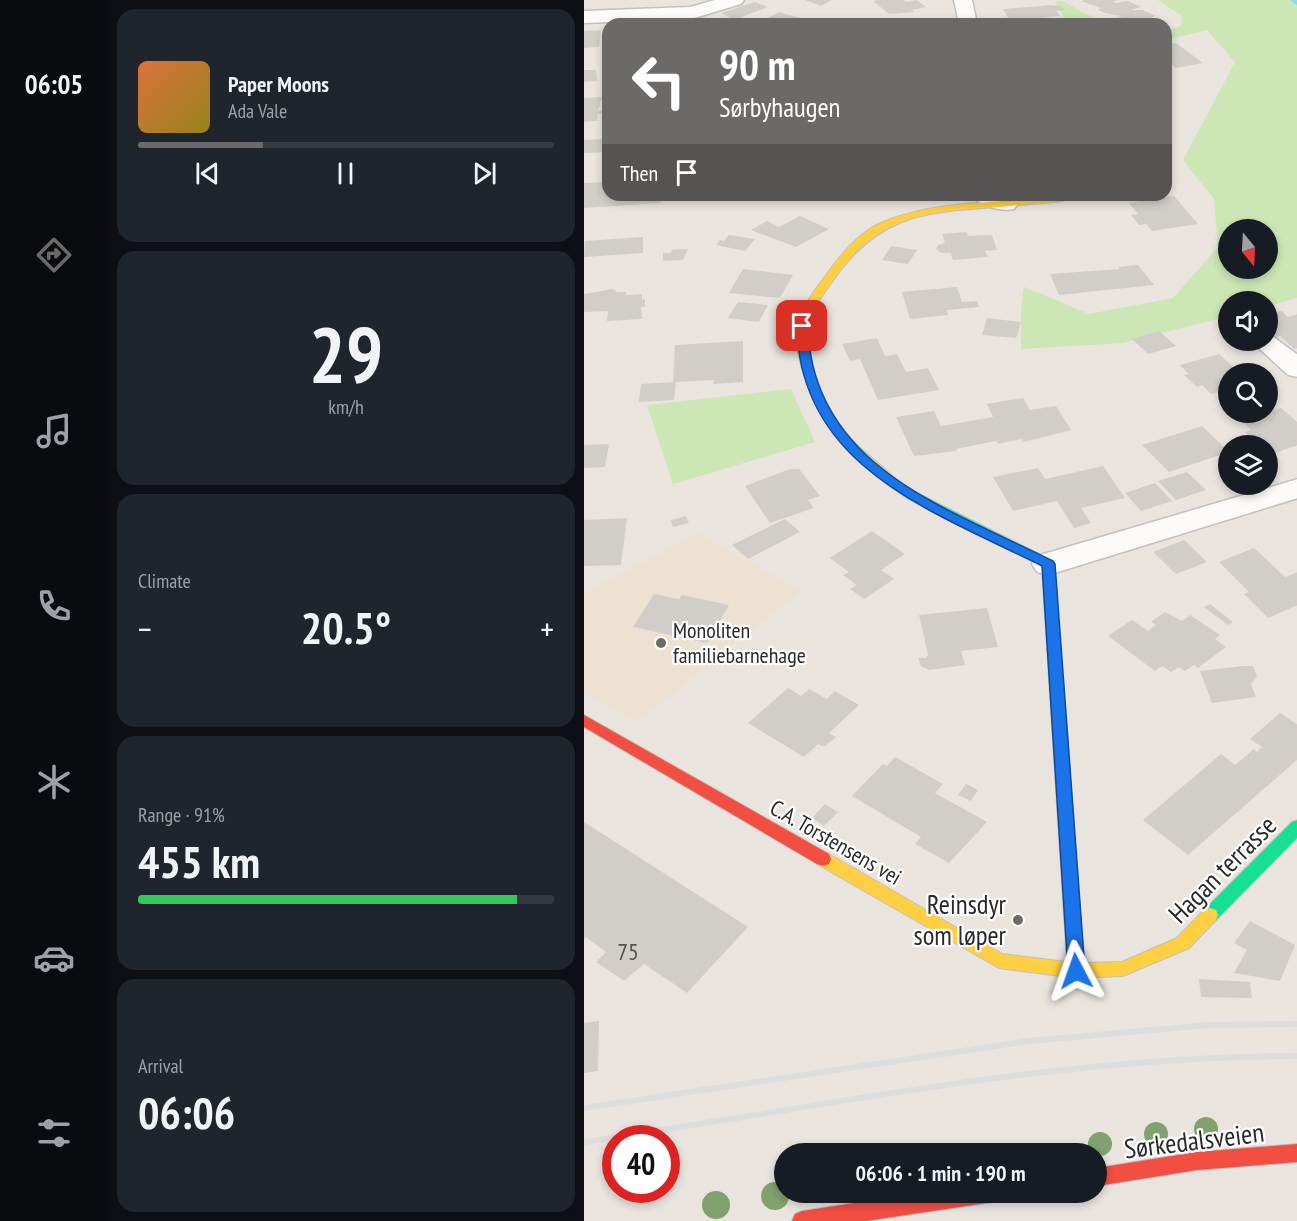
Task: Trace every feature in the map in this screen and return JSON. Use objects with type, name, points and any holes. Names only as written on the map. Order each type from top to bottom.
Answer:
[{"type":"street","points":[[584,17],[691,13],[735,0]]},
{"type":"street","points":[[963,0],[967,18]]},
{"type":"street","points":[[998,201],[1006,204]]},
{"type":"street","points":[[1047,201],[941,208],[910,215],[883,225],[848,252],[823,285],[802,326],[803,351],[812,387],[827,416],[847,444],[865,463],[911,495],[1048,564],[1298,488]]},
{"type":"street","points":[[1276,351],[1298,369]]},
{"type":"street","points":[[1048,564],[1076,971]]},
{"type":"street","name":"C.A. Torstensens vei","points":[[584,720],[999,961],[1076,971]]},
{"type":"street","name":"Hagan terrasse","points":[[1076,971],[1123,969],[1183,943],[1298,826]]},
{"type":"street","name":"Sørkedalsveien","points":[[1107,1175],[1176,1162],[1298,1153]]},
{"type":"street","points":[[803,1221],[922,1203]]},
{"type":"shaded area","name":"Monoliten familiebarnehage","points":[[699,533],[801,591],[637,722],[584,693],[584,593]]},
{"type":"green space","points":[[1158,0],[1297,0],[1297,298],[1278,303],[1278,291],[1218,291],[1218,319],[1123,343],[1021,349],[1021,310],[1024,287],[1089,314],[1173,298],[1218,247],[1214,199],[1183,160],[1235,62],[1207,30],[1172,39],[1172,29],[1181,26],[1182,16]]},
{"type":"green space","points":[[1062,1],[1094,18],[1064,18],[1055,2]]},
{"type":"green space","points":[[791,389],[815,442],[673,484],[647,405]]},
{"type":"building","points":[[805,0],[832,0],[821,6]]},
{"type":"building","points":[[904,0],[906,2],[917,0],[926,7],[912,10],[914,12],[889,14],[873,1]]},
{"type":"building","points":[[1117,0],[1113,2],[1117,3],[1128,1],[1141,7],[1131,10],[1143,10],[1156,16],[1116,18],[1122,16],[1105,13],[1098,10],[1101,8],[1081,1]]},
{"type":"building","points":[[755,2],[768,7],[739,18],[730,18],[721,13]]},
{"type":"building","points":[[1051,5],[1061,6],[1065,10],[1056,11],[1060,16],[1008,18],[1003,9]]},
{"type":"building","points":[[779,12],[800,18],[768,18]]},
{"type":"building","points":[[601,30],[599,47],[584,48],[584,31]]},
{"type":"building","points":[[1176,43],[1203,63],[1176,68],[1172,65],[1172,44]]},
{"type":"building","points":[[584,70],[596,70],[597,81],[584,82]]},
{"type":"building","points":[[602,97],[598,111],[602,110],[602,114],[598,114],[597,121],[584,122],[584,98]]},
{"type":"building","points":[[602,139],[602,152],[584,153],[584,140]]},
{"type":"building","points":[[602,182],[602,201],[661,201],[661,203],[584,208],[584,183]]},
{"type":"building","points":[[1172,196],[1198,224],[1152,231],[1146,224],[1139,225],[1131,215],[1138,214],[1129,203],[1172,201]]},
{"type":"building","points":[[800,216],[829,229],[796,247],[751,230],[767,221],[779,227]]},
{"type":"building","points":[[967,232],[968,236],[992,235],[997,250],[985,251],[988,257],[953,260],[951,253],[941,253],[936,249],[938,245],[945,243],[942,234]]},
{"type":"building","points":[[729,235],[755,239],[745,251],[716,245]]},
{"type":"building","points":[[643,237],[643,253],[584,257],[585,241]]},
{"type":"building","points":[[891,246],[917,250],[908,264],[882,260]]},
{"type":"building","points":[[688,249],[683,260],[663,261],[663,253]]},
{"type":"building","points":[[1138,265],[1154,285],[1059,295],[1050,274],[1119,269],[1118,267]]},
{"type":"building","points":[[743,269],[793,275],[780,298],[729,293]]},
{"type":"building","points":[[957,287],[962,302],[977,301],[979,307],[947,310],[948,315],[910,319],[902,292]]},
{"type":"building","points":[[613,289],[617,292],[626,292],[626,295],[642,294],[645,307],[641,307],[642,319],[607,321],[608,311],[584,312],[584,294]]},
{"type":"building","points":[[738,302],[768,305],[759,322],[728,318]]},
{"type":"building","points":[[1282,311],[1288,317],[1298,314],[1298,348],[1294,349],[1280,336],[1278,337],[1278,312]]},
{"type":"building","points":[[987,318],[1021,322],[1016,338],[982,335]]},
{"type":"building","points":[[1159,331],[1176,346],[1148,354],[1132,339]]},
{"type":"building","points":[[877,338],[885,356],[897,354],[906,372],[928,368],[939,390],[878,400],[860,359],[850,361],[842,344]]},
{"type":"building","points":[[743,341],[743,382],[713,384],[714,380],[676,382],[674,400],[639,402],[641,384],[673,382],[675,345]]},
{"type":"building","points":[[1219,354],[1229,363],[1218,363],[1218,392],[1211,394],[1202,385],[1197,387],[1184,375],[1189,374],[1180,365]]},
{"type":"building","points":[[1023,398],[1030,410],[1056,406],[1071,430],[1024,442],[1022,439],[998,444],[996,441],[956,449],[957,451],[914,456],[896,417],[934,411],[941,426],[993,417],[987,404]]},
{"type":"building","points":[[1281,408],[1298,423],[1298,445],[1278,452],[1278,435],[1248,435],[1245,432],[1251,430],[1244,423],[1278,423],[1278,409]]},
{"type":"building","points":[[1202,426],[1218,441],[1218,456],[1169,472],[1142,445]]},
{"type":"building","points":[[609,444],[605,467],[584,468],[584,445]]},
{"type":"building","points":[[1103,466],[1125,498],[1081,508],[1091,523],[1074,528],[1057,501],[1013,511],[993,477],[1038,468],[1045,479]]},
{"type":"building","points":[[790,469],[799,469],[820,496],[808,500],[814,508],[770,523],[745,486]]},
{"type":"building","points":[[1187,472],[1206,490],[1176,500],[1158,481]]},
{"type":"building","points":[[1155,483],[1172,501],[1141,511],[1125,493]]},
{"type":"building","points":[[686,516],[689,523],[673,527],[671,520]]},
{"type":"building","points":[[627,518],[621,565],[584,566],[584,520]]},
{"type":"building","points":[[785,519],[800,532],[748,559],[732,545]]},
{"type":"building","points":[[872,531],[905,554],[881,570],[894,579],[864,599],[850,589],[857,585],[843,575],[849,572],[830,558]]},
{"type":"building","points":[[1184,540],[1207,562],[1176,574],[1153,552]]},
{"type":"building","points":[[1254,548],[1285,577],[1298,572],[1298,605],[1268,618],[1244,594],[1249,592],[1219,562]]},
{"type":"building","points":[[654,594],[679,599],[682,595],[729,605],[707,643],[633,627]]},
{"type":"building","points":[[1210,604],[1233,622],[1228,625],[1204,607]]},
{"type":"building","points":[[987,608],[998,647],[961,651],[965,665],[929,670],[921,666],[918,658],[926,658],[928,655],[919,615]]},
{"type":"building","points":[[1165,612],[1182,621],[1190,615],[1220,635],[1215,639],[1226,647],[1198,668],[1194,665],[1185,671],[1179,667],[1171,672],[1162,666],[1155,671],[1108,636],[1132,620],[1148,631],[1156,625],[1151,622]]},
{"type":"building","points":[[1253,666],[1257,676],[1251,684],[1256,697],[1212,703],[1200,671]]},
{"type":"building","points":[[788,688],[801,696],[809,689],[827,699],[835,691],[859,705],[829,733],[836,737],[824,747],[818,744],[804,757],[748,723]]},
{"type":"building","points":[[1280,713],[1298,725],[1298,759],[1188,855],[1143,820],[1221,754],[1235,765],[1254,749],[1257,752],[1262,747],[1250,739]]},
{"type":"building","points":[[895,757],[943,784],[935,793],[987,822],[949,863],[915,844],[921,837],[852,796],[883,764],[887,766]]},
{"type":"building","points":[[966,784],[978,790],[971,801],[958,795]]},
{"type":"building","points":[[825,804],[838,812],[824,826],[812,818]]},
{"type":"building","points":[[584,822],[748,927],[687,993],[644,964],[624,981],[596,962],[606,952],[586,937],[584,939]]},
{"type":"building","points":[[1250,921],[1295,945],[1280,981],[1234,973],[1247,950],[1234,943]]},
{"type":"building","points":[[1199,979],[1250,982],[1252,998],[1201,997]]},
{"type":"building","points":[[599,1021],[598,1071],[584,1073],[584,1023]]},
{"type":"waterway","points":[[1293,0],[1298,4]]},
{"type":"railway","points":[[584,1108],[1029,1041],[1208,1025],[1298,1024]]},
{"type":"railway","points":[[584,1142],[851,1099],[1029,1074],[1208,1058],[1298,1056]]},
{"type":"traffic: fast","points":[[888,479],[911,495],[1048,564],[1059,726]]},
{"type":"traffic: fast","points":[[1210,915],[1298,826]]},
{"type":"traffic: slow","points":[[888,479],[873,468],[847,442],[826,413],[818,397],[803,349],[801,330],[807,313],[839,265],[856,245],[884,225],[907,217],[953,207],[1034,201]]},
{"type":"traffic: slow","points":[[1059,726],[1076,971]]},
{"type":"traffic: slow","points":[[823,859],[999,961],[1076,971],[1123,969],[1183,943],[1210,915]]},
{"type":"traffic: jam","points":[[584,720],[823,859]]},
{"type":"traffic: jam","points":[[1107,1175],[1197,1161],[1298,1153]]},
{"type":"traffic: jam","points":[[802,1221],[921,1203]]},
{"type":"place","name":"Monoliten familiebarnehage","points":[[661,643]]},
{"type":"place","name":"Reinsdyr som løper","points":[[1018,920]]},
{"type":"route","points":[[802,326],[805,366],[812,387],[832,425],[865,463],[911,495],[1048,564],[1076,971]]}]
